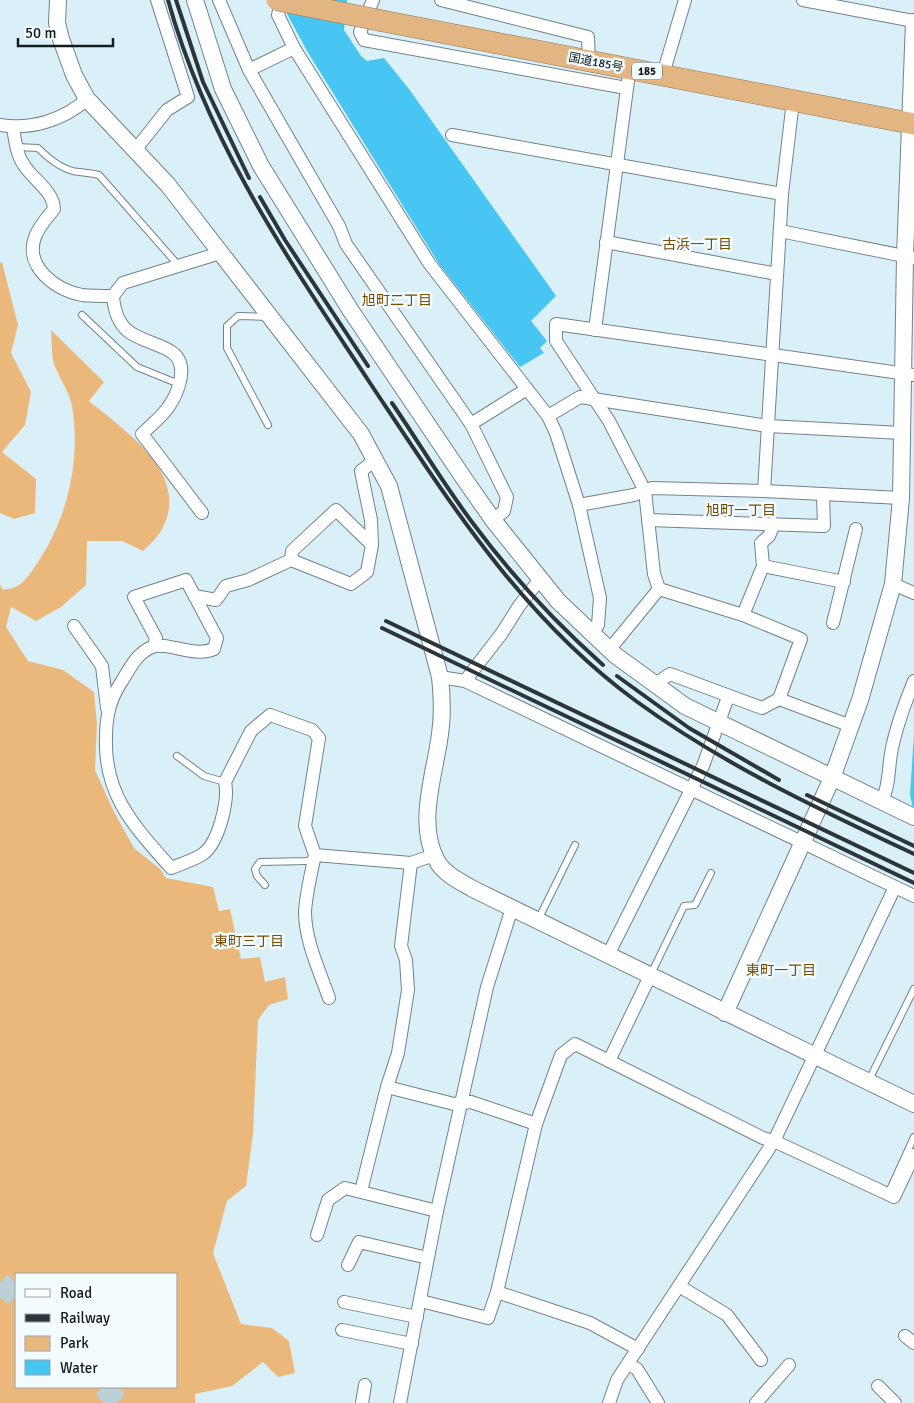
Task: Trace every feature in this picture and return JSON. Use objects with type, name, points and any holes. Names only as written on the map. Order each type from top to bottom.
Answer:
[{"type":"highway","name":"国道185号","points":[[277,0],[589,61],[629,78],[663,74],[912,124]]},
{"type":"street","points":[[58,0],[57,23],[61,39],[74,75],[87,99],[136,149],[220,252],[361,434],[389,486],[440,677],[442,700],[440,733],[428,810],[428,829],[434,855],[438,863],[453,877],[512,908],[914,1104]]},
{"type":"street","points":[[136,149],[167,110],[188,97],[157,0]]},
{"type":"street","points":[[194,0],[223,89],[260,166],[352,311],[494,520],[558,601],[609,650],[686,706],[914,817]]},
{"type":"street","points":[[218,0],[249,70],[339,226],[346,244],[471,424],[507,497],[504,511],[494,520]]},
{"type":"street","points":[[282,0],[278,15],[294,48],[429,263],[548,416],[556,432],[578,505],[600,598],[598,625],[592,634]]},
{"type":"street","points":[[372,0],[360,32],[364,40],[629,78],[616,162],[595,330]]},
{"type":"street","points":[[441,0],[588,37],[589,61]]},
{"type":"street","points":[[663,74],[685,0]]},
{"type":"street","points":[[725,1013],[832,778],[863,691],[892,584],[901,498],[902,433],[909,374],[909,257],[914,21],[803,0]]},
{"type":"street","points":[[249,70],[294,48]]},
{"type":"street","points":[[87,99],[80,105],[50,121],[6,126],[24,165],[54,200],[54,209],[34,239],[33,259],[43,275],[57,286],[82,295],[113,296]]},
{"type":"street","points":[[764,491],[782,194],[794,100]]},
{"type":"street","points":[[452,134],[616,162],[782,194]]},
{"type":"street","points":[[780,231],[909,257]]},
{"type":"street","points":[[606,242],[778,274]]},
{"type":"street","points":[[202,513],[142,434],[167,408],[179,384],[182,370],[172,352],[128,330],[114,314],[113,296],[123,283],[220,252]]},
{"type":"street","points":[[658,589],[654,574],[645,491],[609,420],[556,341],[556,324],[909,374]]},
{"type":"street","points":[[471,424],[527,389]]},
{"type":"street","points":[[548,416],[580,397],[768,426],[902,433]]},
{"type":"street","points":[[195,596],[216,600],[226,586],[248,580],[291,560],[351,584],[367,572],[372,544],[371,520],[361,471],[375,460]]},
{"type":"street","points":[[578,505],[634,495],[652,488],[901,498]]},
{"type":"street","points":[[648,520],[824,526],[822,494]]},
{"type":"street","points":[[291,560],[292,551],[336,510],[372,544]]},
{"type":"street","points":[[743,615],[763,566],[761,543],[770,536],[774,524]]},
{"type":"street","points":[[834,623],[856,529]]},
{"type":"street","points":[[763,566],[844,582]]},
{"type":"street","points":[[464,681],[502,633],[519,606],[540,579]]},
{"type":"street","points":[[107,708],[115,691],[140,654],[154,646],[204,653],[214,648],[217,638],[186,580],[134,597],[156,638],[154,646]]},
{"type":"street","points":[[892,584],[914,593]]},
{"type":"street","points":[[655,684],[670,674],[762,708],[779,699],[801,639],[743,615],[658,589]]},
{"type":"street","points":[[609,650],[658,589]]},
{"type":"street","points":[[74,626],[102,666],[107,708],[105,758],[112,789],[131,822],[172,868],[204,853],[217,835],[227,793],[224,782],[251,730],[270,715],[312,730],[319,738],[305,826],[315,855],[305,911],[314,958],[329,998]]},
{"type":"street","points":[[440,677],[464,681],[914,896]]},
{"type":"street","points":[[882,801],[888,788],[891,750],[899,717],[914,681]]},
{"type":"street","points":[[608,955],[692,790],[703,766],[728,697]]},
{"type":"street","points":[[779,699],[851,726]]},
{"type":"street","points":[[315,855],[411,862],[434,855]]},
{"type":"street","points":[[361,1191],[387,1088],[398,1053],[408,990],[406,960],[401,946],[411,862]]},
{"type":"street","points":[[609,1403],[617,1380],[774,1141],[895,887]]},
{"type":"street","points":[[400,1403],[436,1211],[487,987],[512,908]]},
{"type":"street","points":[[609,1060],[650,976]]},
{"type":"street","points":[[420,1301],[488,1318],[497,1292],[536,1124],[561,1054],[575,1044],[763,1138],[774,1141],[894,1197],[914,1155]]},
{"type":"street","points":[[387,1088],[454,1104],[471,1102],[536,1124]]},
{"type":"street","points":[[317,1235],[328,1200],[345,1188],[436,1211]]},
{"type":"street","points":[[348,1265],[359,1242],[428,1258]]},
{"type":"street","points":[[679,1286],[727,1315],[761,1360]]},
{"type":"street","points":[[497,1292],[590,1323],[638,1349]]},
{"type":"street","points":[[344,1302],[417,1318]]},
{"type":"street","points":[[342,1330],[412,1344]]},
{"type":"street","points":[[628,1364],[637,1369],[658,1403]]},
{"type":"street","points":[[756,1403],[789,1366]]},
{"type":"street","points":[[362,1403],[365,1386]]},
{"type":"street","points":[[878,1386],[896,1403]]},
{"type":"lane","points":[[17,147],[38,148],[51,160],[78,172],[99,175],[180,266]]},
{"type":"lane","points":[[82,315],[137,367],[179,384]]},
{"type":"lane","points":[[268,425],[228,348],[227,326],[238,316],[271,318]]},
{"type":"lane","points":[[177,756],[204,776],[224,782]]},
{"type":"lane","points":[[538,921],[575,845]]},
{"type":"lane","points":[[265,884],[257,876],[255,869],[260,862],[308,861],[315,855]]},
{"type":"lane","points":[[650,976],[684,906],[695,905],[711,874]]},
{"type":"lane","points":[[868,1082],[914,989]]},
{"type":"lane","points":[[888,1194],[914,1137]]},
{"type":"green space","points":[[2,262],[18,325],[11,353],[31,392],[25,425],[2,452],[36,479],[35,513],[14,519],[0,513],[0,263]]},
{"type":"green space","points":[[51,330],[104,382],[89,401],[136,441],[151,457],[162,473],[168,491],[169,511],[161,531],[143,551],[122,541],[87,541],[86,585],[61,607],[36,621],[11,607],[6,627],[28,661],[63,670],[94,692],[97,724],[95,770],[114,812],[134,848],[160,869],[166,878],[213,887],[219,911],[230,909],[241,959],[260,957],[265,982],[285,977],[288,999],[269,1005],[258,1020],[253,1134],[246,1186],[227,1201],[213,1253],[241,1324],[272,1328],[289,1341],[295,1373],[278,1377],[263,1362],[232,1386],[195,1394],[195,1403],[0,1403],[0,584],[2,589],[14,588],[23,582],[31,572],[48,545],[57,526],[70,487],[75,446],[72,406],[69,395],[54,364]]},
{"type":"water","points":[[290,0],[347,0],[344,30],[361,56],[367,61],[384,58],[409,89],[556,296],[531,321],[547,341],[540,348],[544,353],[520,367],[439,264],[307,51],[287,14]]},
{"type":"water","points":[[914,734],[914,813],[910,795]]},
{"type":"tunnel","points":[[0,1282],[15,1297]]},
{"type":"tunnel","points":[[104,1388],[119,1403]]},
{"type":"railway","points":[[168,0],[185,53],[205,103],[228,152],[281,246],[428,470],[489,554],[522,594],[557,632],[595,668],[636,701],[669,724],[771,784],[914,854]]},
{"type":"railway","points":[[176,0],[203,82],[249,178]]},
{"type":"railway","points":[[260,197],[285,240],[368,366]]},
{"type":"railway","points":[[392,403],[453,496],[489,545],[536,599],[603,665]]},
{"type":"railway","points":[[386,621],[914,873]]},
{"type":"railway","points":[[382,628],[914,883]]},
{"type":"railway","points":[[617,676],[689,728],[779,780]]},
{"type":"railway","points":[[807,795],[914,846]]},
{"type":"district","name":"古浜一丁目","points":[[697,244]]},
{"type":"district","name":"旭町二丁目","points":[[397,300]]},
{"type":"district","name":"旭町一丁目","points":[[741,510]]},
{"type":"district","name":"東町三丁目","points":[[249,941]]},
{"type":"district","name":"東町一丁目","points":[[781,970]]}]
